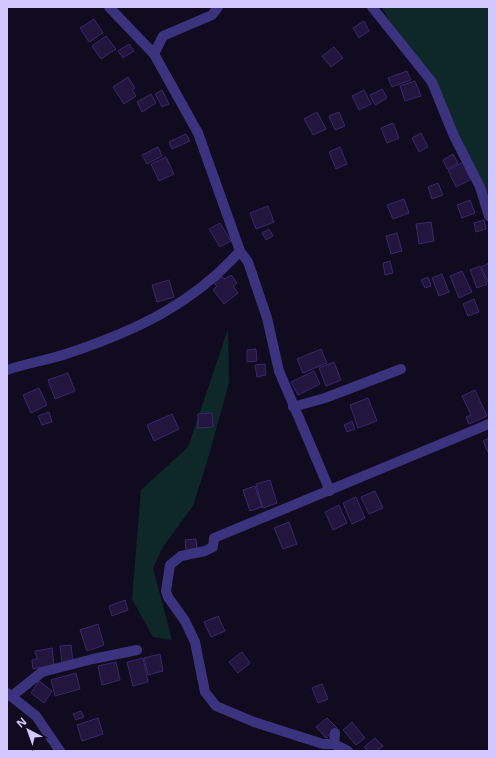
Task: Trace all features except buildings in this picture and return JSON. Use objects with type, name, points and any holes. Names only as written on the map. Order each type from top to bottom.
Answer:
[{"type":"street","points":[[109,7],[154,54],[198,133],[240,251],[248,262],[254,278],[267,318],[279,371],[330,491]]},
{"type":"street","points":[[154,54],[163,36],[212,15],[218,7]]},
{"type":"street","points":[[372,7],[432,82],[454,136],[480,186],[489,216]]},
{"type":"street","points":[[7,370],[68,353],[133,329],[162,315],[195,294],[225,267],[240,251]]},
{"type":"street","points":[[293,407],[325,398],[401,369]]},
{"type":"street","points":[[348,751],[334,744],[323,744],[254,722],[216,706],[205,692],[196,642],[185,620],[168,597],[166,591],[170,565],[181,556],[205,551],[213,547],[214,538],[489,424]]},
{"type":"street","points":[[60,751],[36,716],[9,695],[42,672],[93,658],[137,650]]},
{"type":"street","points":[[334,744],[335,733]]},
{"type":"green space","points":[[381,7],[489,7],[489,198],[412,57]]},
{"type":"green space","points":[[228,329],[229,383],[207,462],[193,506],[163,547],[153,568],[172,640],[153,637],[132,599],[141,490],[188,447]]}]
